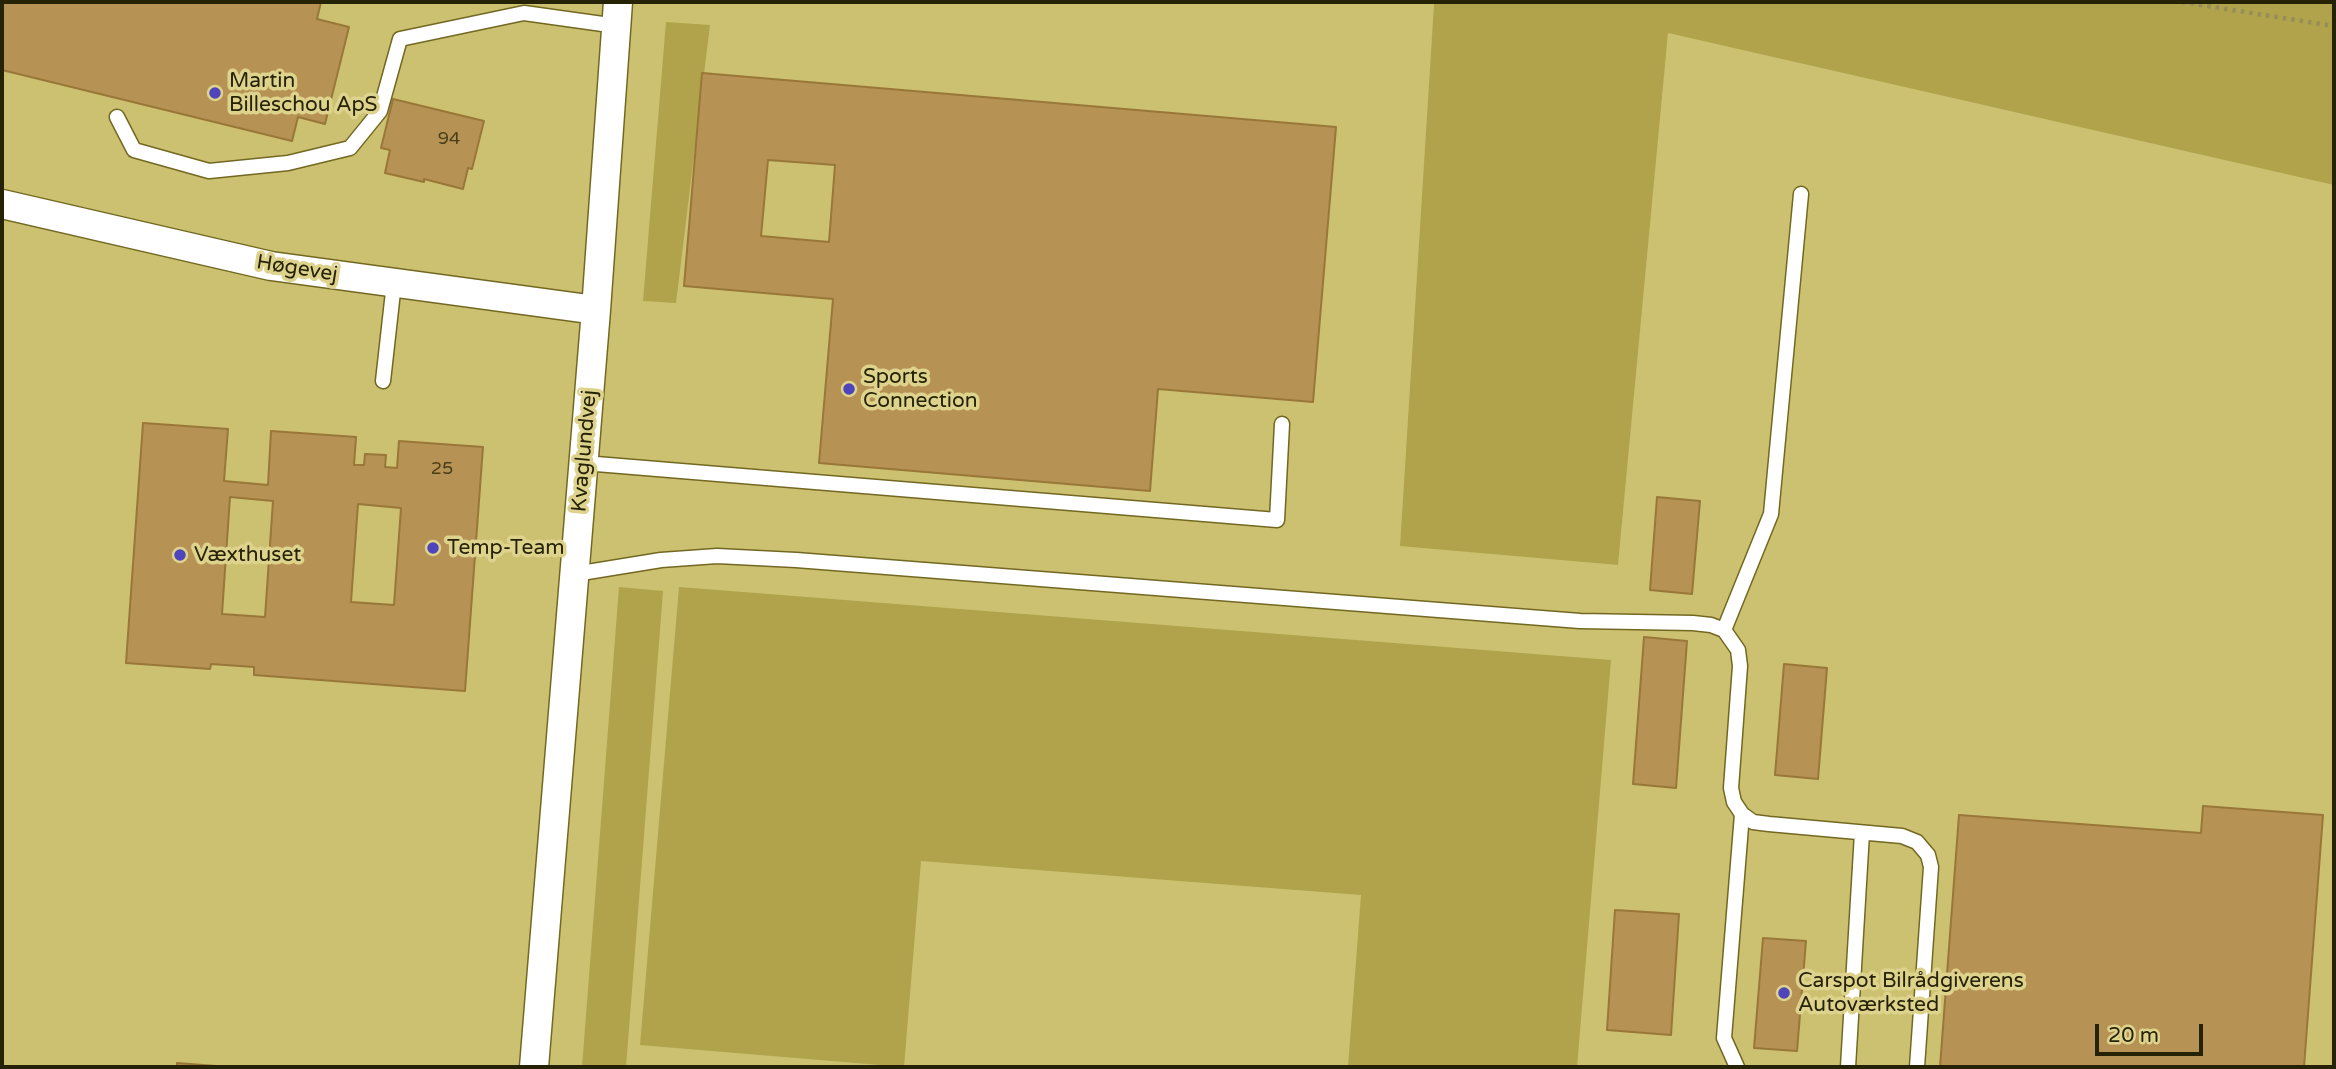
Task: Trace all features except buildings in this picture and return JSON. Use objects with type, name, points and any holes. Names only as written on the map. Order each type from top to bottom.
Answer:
[{"type":"street","name":"Kvaglundvej","points":[[534,1067],[584,463],[617,14]]},
{"type":"street","name":"Høgevej","points":[[2,204],[271,267],[596,310]]},
{"type":"lane","points":[[117,117],[134,150],[209,171],[288,163],[350,148],[380,111],[400,39],[520,8],[617,14]]},
{"type":"lane","points":[[1724,630],[1771,514],[1801,194]]},
{"type":"lane","points":[[383,381],[394,283]]},
{"type":"lane","points":[[584,463],[1277,520],[1282,424]]},
{"type":"lane","points":[[575,573],[661,560],[718,556],[1580,621],[1711,625],[1724,630],[1738,650],[1740,666],[1731,788],[1734,802],[1742,814],[1753,822],[1902,836],[1917,842],[1928,855],[1931,867],[1917,1067]]},
{"type":"lane","points":[[1737,1067],[1724,1038],[1742,814]]},
{"type":"lane","points":[[1849,1067],[1862,833]]},
{"type":"path","points":[[2182,2],[2334,26]]},
{"type":"shaded area","points":[[2,2],[1434,4],[1400,545],[1618,565],[1668,33],[2334,185],[2334,1067],[2,1067]]},
{"type":"shaded area","points":[[1415,2],[2334,2],[2334,185],[1668,33],[1618,565],[1400,546],[1434,4]]},
{"type":"shaded area","points":[[666,22],[710,25],[676,303],[643,301]]},
{"type":"shaded area","points":[[619,587],[663,591],[626,1067],[582,1067]]},
{"type":"shaded area","points":[[679,587],[1611,660],[1577,1067],[1348,1067],[1361,895],[921,861],[904,1067],[640,1045]]},
{"type":"place","name":"Martin Billeschou ApS","points":[[215,93]]},
{"type":"place","name":"Sports Connection","points":[[849,389]]},
{"type":"place","name":"Temp-Team","points":[[433,548]]},
{"type":"place","name":"Væxthuset","points":[[180,555]]},
{"type":"place","name":"Carspot Bilrådgiverens Autoværksted","points":[[1784,993]]}]
